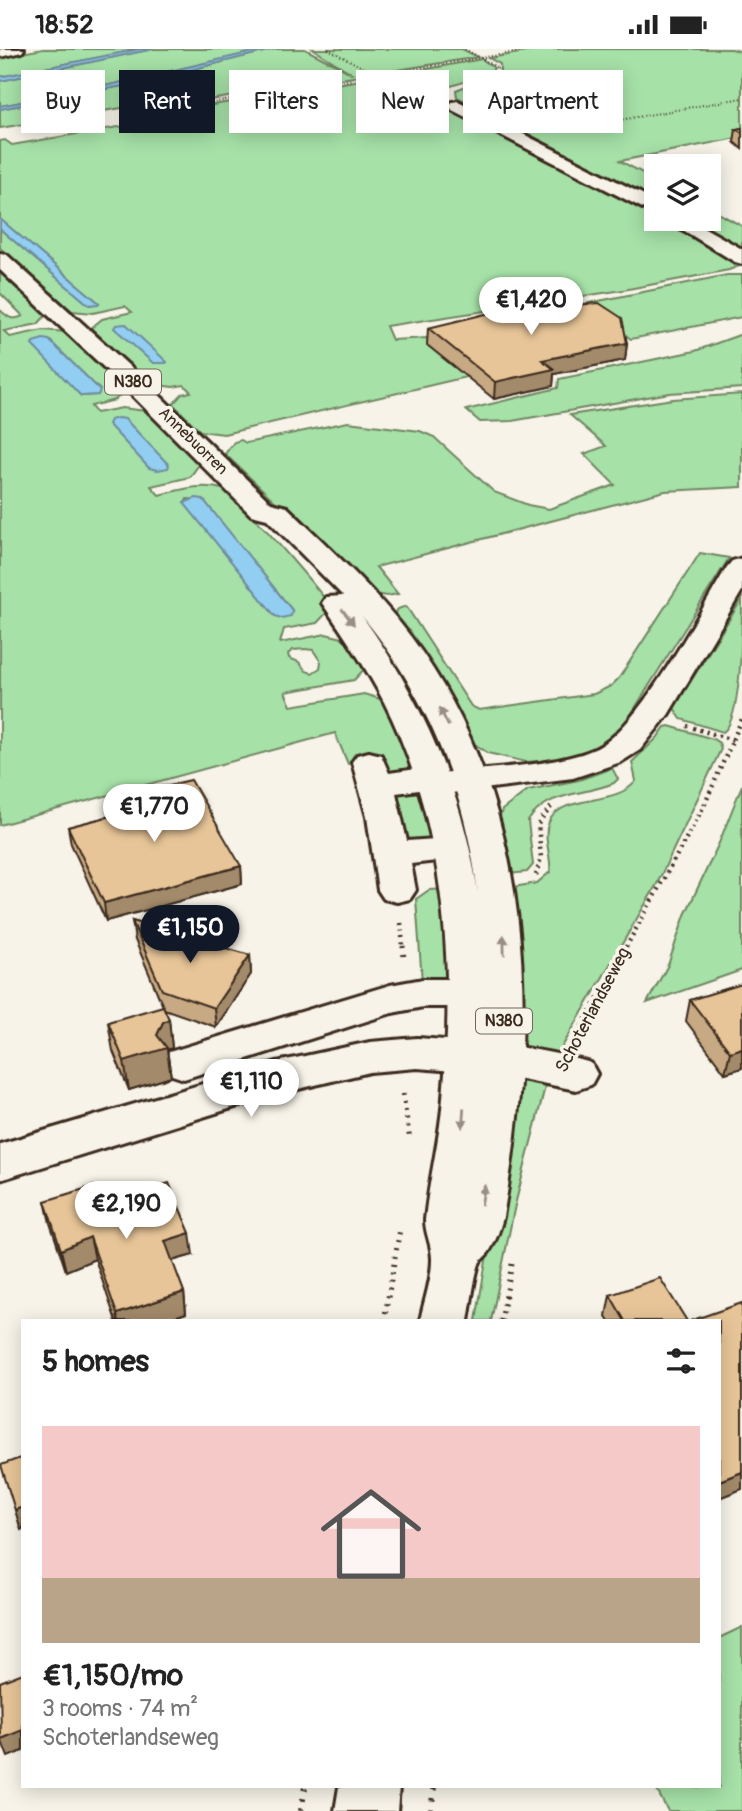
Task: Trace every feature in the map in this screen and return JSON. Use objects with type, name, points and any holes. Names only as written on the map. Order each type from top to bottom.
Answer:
[{"type":"main road","points":[[0,52],[16,49]]},
{"type":"main road","points":[[458,106],[644,203]]},
{"type":"main road","points":[[696,231],[742,258]]},
{"type":"main road","name":"Annebuorren","points":[[0,259],[119,369],[261,509],[260,517],[354,624],[408,719],[453,782]]},
{"type":"main road","points":[[397,890],[392,854],[373,774],[453,782],[573,768],[609,755],[628,743],[652,715],[742,567]]},
{"type":"main road","name":"N380","points":[[453,782],[450,850],[461,922],[486,993]]},
{"type":"main road","name":"N380","points":[[444,1319],[456,1256],[476,1234],[493,1137],[485,1057],[486,993],[503,930],[497,881],[453,782]]},
{"type":"main road","points":[[392,854],[450,850]]},
{"type":"main road","points":[[184,1063],[390,999],[423,993],[486,993]]},
{"type":"main road","points":[[0,1162],[277,1078],[350,1061],[404,1053],[485,1057],[567,1073]]},
{"type":"main road","points":[[366,1811],[369,1788]]},
{"type":"path","points":[[328,49],[367,70]]},
{"type":"path","points":[[465,49],[497,66],[496,70]]},
{"type":"path","points":[[409,70],[534,49]]},
{"type":"path","points":[[215,102],[356,79]]},
{"type":"path","points":[[521,138],[742,98]]},
{"type":"path","name":"Schoterlandseweg","points":[[567,1073],[704,806],[742,719]]},
{"type":"path","points":[[681,725],[733,740]]},
{"type":"path","points":[[533,877],[541,864],[537,825],[544,813],[558,804]]},
{"type":"path","points":[[501,1319],[514,1255]]},
{"type":"path","points":[[301,1811],[305,1788]]},
{"type":"path","points":[[431,1811],[433,1788]]},
{"type":"green space","points":[[43,49],[140,49],[35,70],[21,70],[21,73],[0,77],[0,57]]},
{"type":"green space","points":[[153,49],[266,49],[175,70],[119,70],[119,83],[105,86],[105,70],[53,70]]},
{"type":"green space","points":[[275,49],[305,49],[353,74],[313,49],[462,49],[478,57],[397,70],[356,70],[356,77],[342,79],[342,70],[229,70],[229,97],[215,99],[215,70],[190,70]]},
{"type":"green space","points":[[544,49],[732,49],[742,52],[742,137],[644,154],[644,156],[620,161],[644,174],[644,197],[525,133],[623,133],[623,70],[500,70],[500,64],[489,58]]},
{"type":"green space","points":[[482,59],[494,68],[463,70],[463,82],[449,87],[449,70],[422,70]]},
{"type":"green space","points":[[21,77],[21,102],[0,106],[0,81]]},
{"type":"green space","points":[[356,81],[356,133],[449,133],[449,104],[463,113],[463,133],[501,133],[644,207],[644,231],[687,231],[742,265],[729,270],[623,290],[386,326],[392,340],[428,338],[500,369],[224,434],[200,431],[173,404],[182,394],[191,392],[184,385],[173,387],[150,384],[91,328],[102,319],[132,312],[125,306],[93,313],[72,311],[0,248],[0,229],[89,305],[99,303],[0,219],[0,141],[5,140],[12,145],[83,133],[105,133],[105,129],[119,127],[119,133],[215,133],[215,105],[229,102],[229,133],[342,133],[342,83]]},
{"type":"green space","points":[[119,87],[119,108],[105,111],[105,89]]},
{"type":"green space","points":[[463,87],[463,100],[457,97],[456,90]]},
{"type":"green space","points":[[21,105],[21,125],[0,128],[0,109]]},
{"type":"green space","points":[[721,215],[742,226],[742,249],[708,231],[721,231]]},
{"type":"green space","points":[[0,272],[47,314],[38,324],[4,331],[10,337],[43,330],[66,332],[125,390],[115,400],[91,406],[96,413],[122,408],[146,411],[200,463],[190,477],[151,486],[159,495],[206,487],[222,489],[230,494],[277,542],[332,607],[317,623],[284,629],[280,643],[326,634],[355,641],[370,663],[354,680],[285,692],[291,706],[364,694],[390,702],[415,766],[389,774],[383,760],[348,764],[335,733],[0,825],[0,310],[11,318],[23,316],[0,293]],"holes":[[[49,340],[100,390],[98,395],[81,396],[68,381]],[[187,499],[203,500],[292,610],[275,616],[185,503]],[[293,650],[313,650],[321,662],[320,668],[312,673],[306,671],[299,662],[289,658],[288,654]]]},
{"type":"green space","points":[[727,275],[742,275],[742,317],[631,339],[597,315],[559,309]]},
{"type":"green space","points":[[742,334],[742,388],[670,393],[512,421],[480,422],[466,410],[558,388],[559,379],[695,351]]},
{"type":"green space","points":[[742,394],[742,487],[665,491],[376,567],[398,594],[387,596],[364,592],[306,531],[225,454],[234,442],[241,440],[246,443],[348,422],[420,431],[434,437],[494,492],[528,505],[549,509],[615,485],[584,454],[606,446],[570,415],[673,399]]},
{"type":"green space","points":[[700,553],[729,558],[620,732],[589,750],[553,760],[526,762],[488,753],[470,741],[389,619],[398,609],[406,606],[471,706],[479,710],[594,694],[611,686],[619,678]]},
{"type":"green space","points":[[742,599],[740,671],[729,724],[723,732],[681,719],[674,708]]},
{"type":"green space","points":[[669,726],[713,739],[719,743],[721,749],[657,884],[555,1059],[519,1049],[517,916],[513,887],[537,883],[550,872],[546,834],[555,813],[577,803],[603,798],[627,789],[636,781],[632,762]]},
{"type":"green space","points":[[612,768],[618,779],[614,783],[567,795],[536,811],[528,821],[533,865],[527,872],[509,874],[497,826],[502,810],[528,790],[579,780]]},
{"type":"green space","points":[[742,785],[742,970],[647,1003],[668,965],[685,915],[719,843]]},
{"type":"green space","points":[[423,789],[438,837],[405,844],[396,794],[399,791]]},
{"type":"green space","points":[[448,889],[448,982],[422,982],[416,899],[429,890]]},
{"type":"green space","points":[[532,1080],[546,1083],[515,1205],[491,1319],[476,1319],[515,1086]]},
{"type":"green space","points":[[742,1627],[742,1811],[668,1811],[656,1788],[721,1788],[721,1637]]},
{"type":"water","points":[[140,49],[153,49],[53,70],[35,70]]},
{"type":"water","points":[[266,49],[275,49],[190,70],[175,70]]},
{"type":"water","points":[[21,73],[21,77],[0,81],[0,77]]},
{"type":"water","points":[[119,83],[119,87],[105,89],[105,86]]},
{"type":"water","points":[[21,102],[21,105],[0,109],[0,106]]},
{"type":"water","points":[[0,219],[99,303],[89,305],[0,229]]},
{"type":"water","points":[[126,324],[167,362],[153,363],[114,328],[116,325]]},
{"type":"water","points":[[49,340],[100,390],[98,395],[81,396],[32,345],[33,342]]},
{"type":"water","points":[[125,419],[169,465],[168,468],[149,468],[108,424],[110,420]]},
{"type":"water","points":[[196,498],[203,499],[292,610],[291,616],[275,616],[184,503]]},
{"type":"building","points":[[599,303],[622,318],[627,343],[542,360],[554,369],[495,382],[428,328],[494,312]]},
{"type":"building","points":[[191,780],[241,866],[104,903],[68,827],[142,808],[135,793]]},
{"type":"building","points":[[132,921],[250,955],[214,1008],[162,990]]},
{"type":"building","points":[[742,984],[742,1048],[730,1052],[690,1000]]},
{"type":"building","points":[[163,1006],[169,1019],[163,1022],[157,1035],[167,1048],[124,1061],[108,1022]]},
{"type":"building","points":[[169,1183],[190,1233],[165,1241],[184,1292],[117,1314],[90,1237],[61,1250],[45,1201],[94,1186],[100,1205]]},
{"type":"building","points":[[660,1278],[686,1319],[624,1319],[610,1295]]},
{"type":"building","points":[[742,1303],[742,1472],[721,1480],[721,1319],[696,1319]]},
{"type":"building","points":[[21,1458],[21,1508],[15,1510],[1,1465]]},
{"type":"building","points":[[21,1674],[21,1731],[1,1739],[0,1682]]}]
